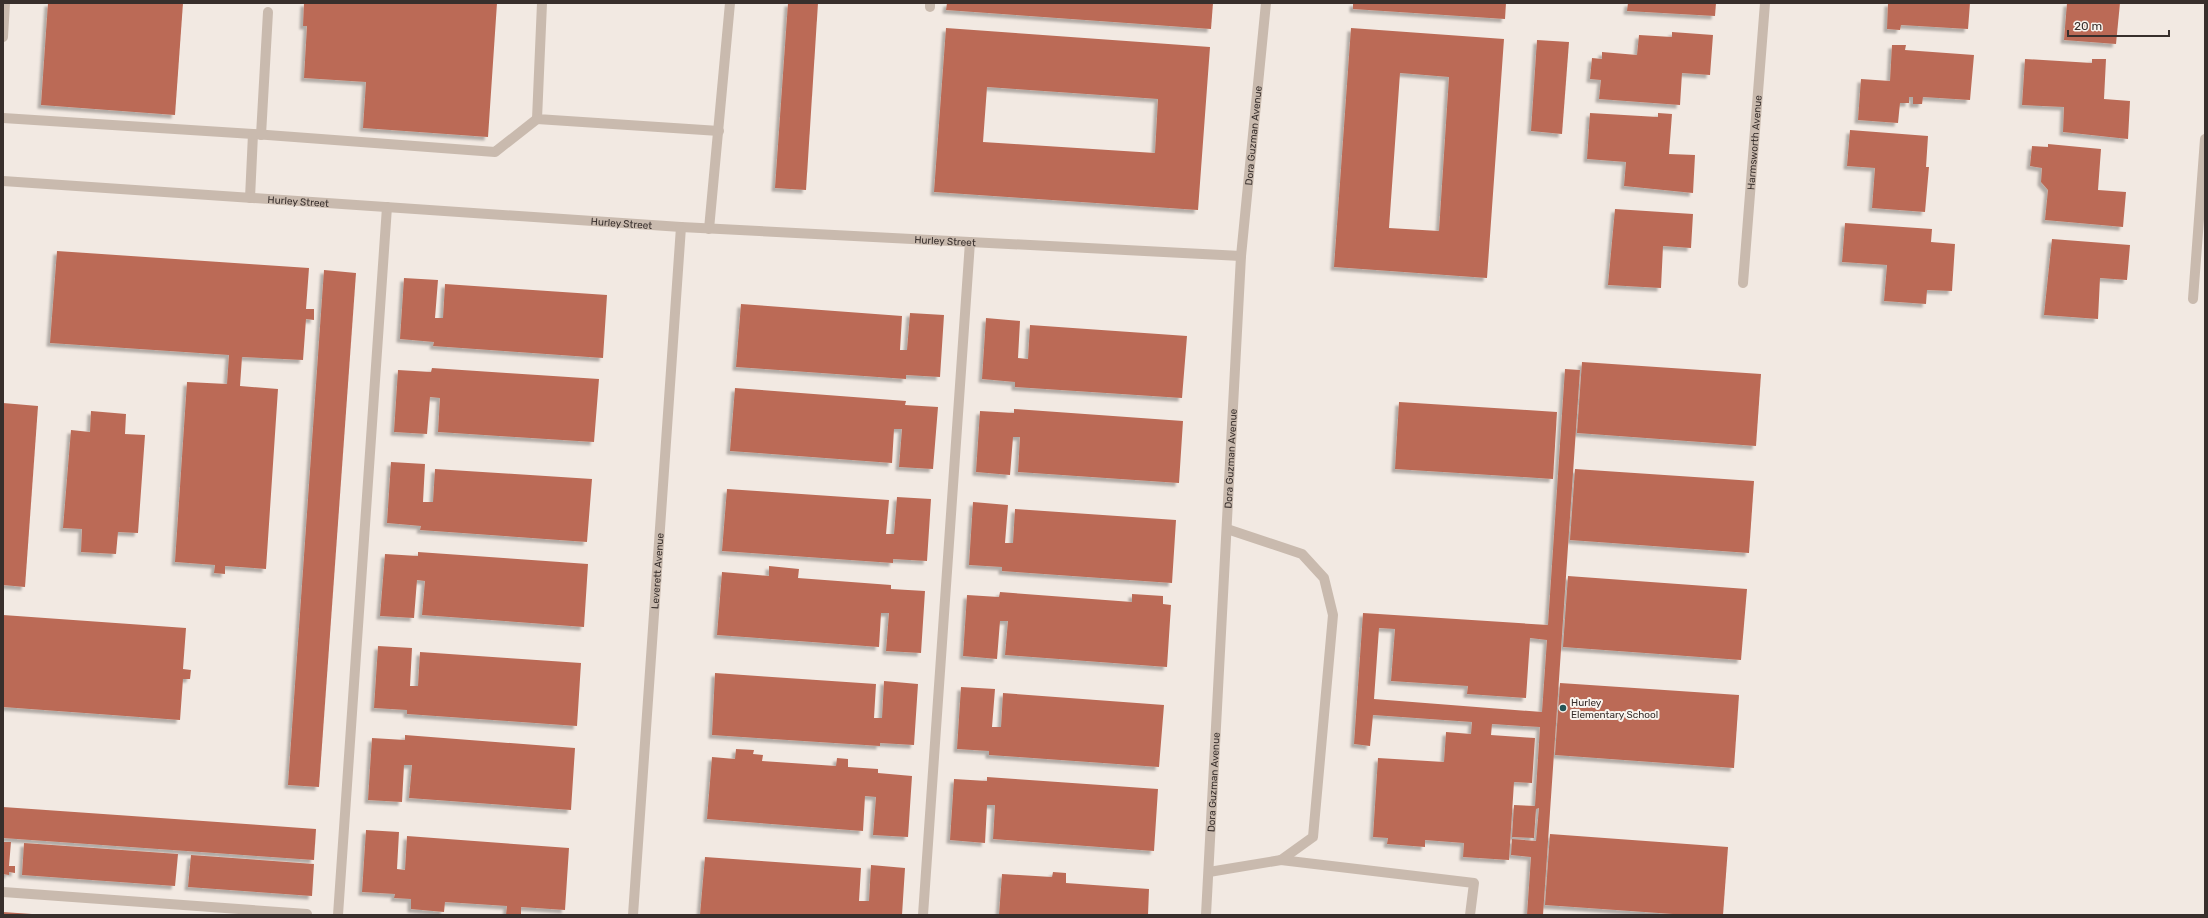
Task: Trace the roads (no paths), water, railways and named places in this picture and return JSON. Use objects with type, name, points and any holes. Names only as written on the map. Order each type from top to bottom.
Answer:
[{"type":"street","points":[[3,37],[5,3]]},
{"type":"street","points":[[536,119],[542,3]]},
{"type":"street","points":[[710,229],[720,131],[730,3]]},
{"type":"street","name":"Dora Guzman Avenue","points":[[1206,915],[1241,256],[1266,3]]},
{"type":"street","name":"Harmsworth Avenue","points":[[1743,283],[1765,3]]},
{"type":"street","points":[[250,198],[268,12]]},
{"type":"street","points":[[3,118],[495,152],[536,119],[720,131]]},
{"type":"street","points":[[2193,300],[2205,139]]},
{"type":"street","name":"Hurley Street","points":[[3,181],[710,229],[1241,256]]},
{"type":"street","points":[[338,915],[388,208]]},
{"type":"street","name":"Leverett Avenue","points":[[633,915],[681,227]]},
{"type":"street","points":[[923,915],[970,242]]},
{"type":"street","points":[[1227,529],[1302,554],[1324,578],[1333,615],[1313,837],[1281,860]]},
{"type":"street","points":[[1209,872],[1281,860],[1474,883],[1470,915]]},
{"type":"street","points":[[3,892],[239,912],[307,914]]},
{"type":"place","name":"Hurley Elementary School","points":[[1563,708]]}]
